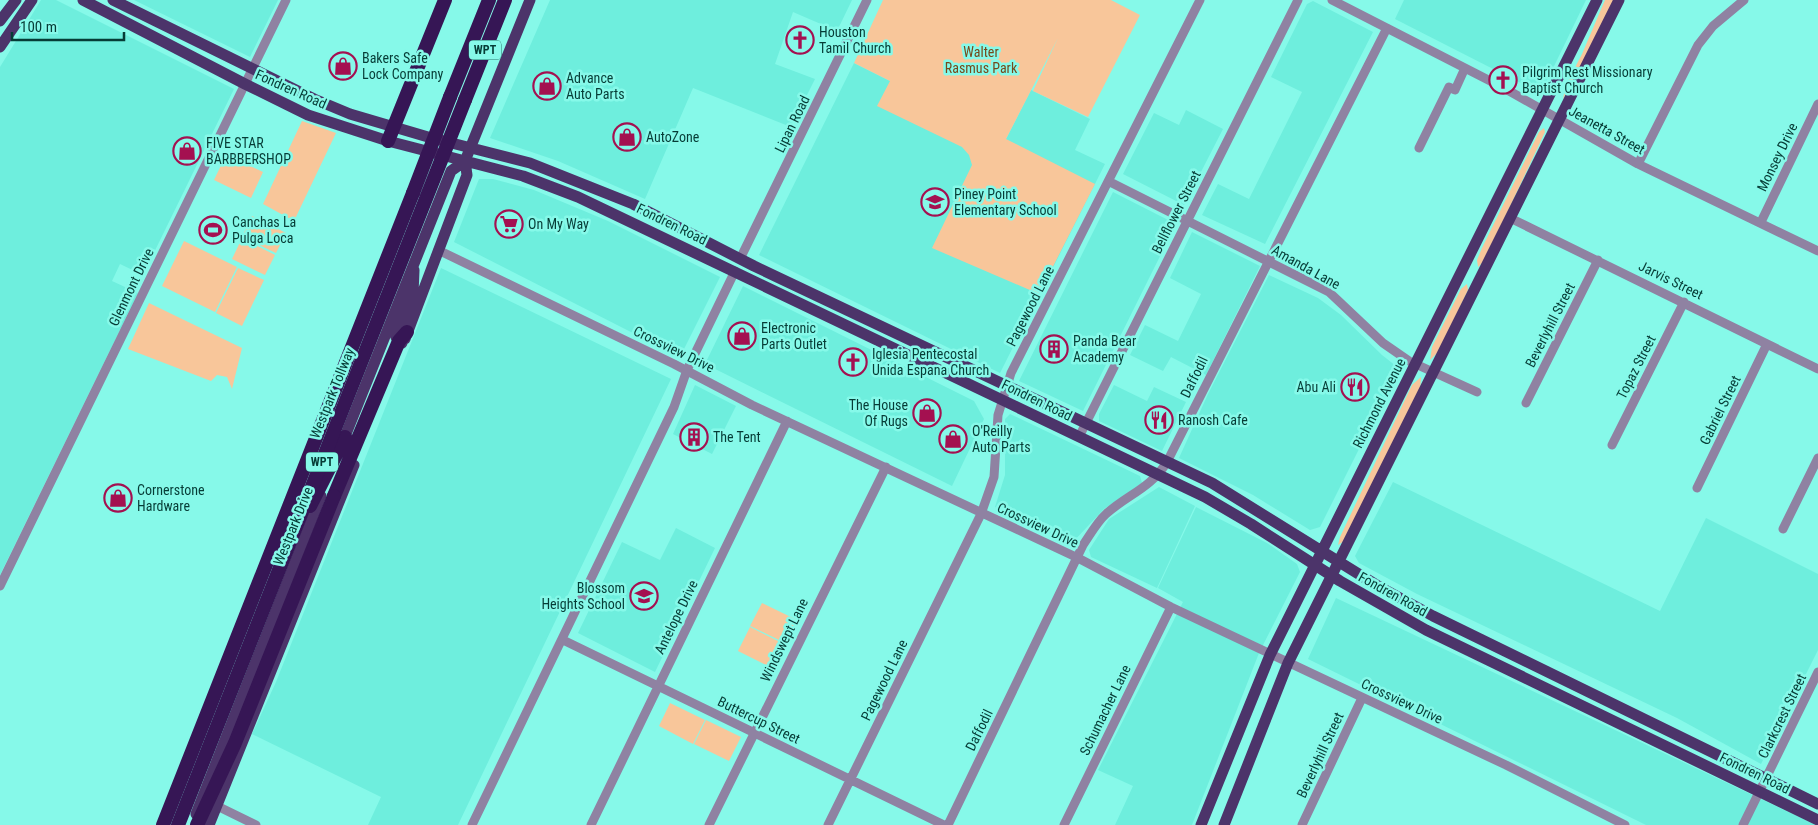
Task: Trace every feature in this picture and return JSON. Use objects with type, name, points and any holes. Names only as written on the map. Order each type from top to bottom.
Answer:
[{"type":"highway","points":[[388,142],[445,0]]},
{"type":"highway","name":"Westpark Tollway","points":[[163,825],[489,0]]},
{"type":"highway","name":"Westpark Tollway","points":[[178,825],[505,0]]},
{"type":"highway","points":[[197,825],[235,743],[334,496],[403,339]]},
{"type":"highway","points":[[217,689],[345,437]]},
{"type":"main road","points":[[0,21],[16,0]]},
{"type":"main road","points":[[0,47],[32,0]]},
{"type":"main road","name":"Fondren Road","points":[[83,0],[308,115],[388,142],[542,183],[625,218],[912,358],[1205,497],[1332,576],[1441,637],[1818,820]]},
{"type":"main road","name":"Fondren Road","points":[[113,0],[252,69],[336,108],[394,128],[548,170],[633,204],[740,259],[1167,462],[1234,496],[1378,586],[1448,623],[1818,804]]},
{"type":"main road","name":"Westpark Drive","points":[[209,825],[252,724],[438,250],[467,175],[465,161],[530,0]]},
{"type":"main road","name":"Richmond Avenue","points":[[1201,825],[1270,655],[1597,0]]},
{"type":"main road","points":[[1224,825],[1288,663],[1432,372],[1560,120],[1618,0]]},
{"type":"main road","points":[[156,38],[164,25]]},
{"type":"main road","name":"Westpark Drive","points":[[191,825],[415,258],[451,171],[465,161]]},
{"type":"main road","points":[[542,183],[548,170]]},
{"type":"main road","points":[[625,218],[633,204]]},
{"type":"main road","points":[[687,248],[711,252],[732,262],[740,259]]},
{"type":"main road","points":[[403,339],[396,337],[412,294],[415,258]]},
{"type":"main road","points":[[735,272],[748,270],[798,287]]},
{"type":"main road","points":[[827,317],[834,304]]},
{"type":"main road","points":[[912,358],[919,345]]},
{"type":"main road","points":[[1441,637],[1448,623]]},
{"type":"main road","points":[[1553,691],[1560,678]]},
{"type":"main road","points":[[1233,746],[1252,753]]},
{"type":"street","name":"Glenmont Drive","points":[[0,586],[286,0]]},
{"type":"street","name":"Lipan Road","points":[[740,259],[867,0]]},
{"type":"street","name":"Pagewood Lane","points":[[828,825],[981,514],[994,478],[998,415],[1018,359],[1110,182],[1200,0]]},
{"type":"street","name":"Bellflower Street","points":[[1079,437],[1298,0]]},
{"type":"street","name":"Jeanetta Street","points":[[1332,0],[1466,68],[1638,164],[1818,251]]},
{"type":"street","points":[[1638,164],[1698,45],[1713,26],[1744,0]]},
{"type":"street","name":"Daffodil","points":[[948,825],[1083,545],[1105,515],[1146,487],[1158,476],[1167,462],[1267,261],[1387,28]]},
{"type":"street","points":[[1419,148],[1449,87],[1455,90],[1466,68]]},
{"type":"street","name":"Monsey Drive","points":[[1761,222],[1817,110]]},
{"type":"street","name":"Amanda Lane","points":[[1110,182],[1329,292],[1382,343],[1416,364],[1477,392]]},
{"type":"street","name":"Jarvis Street","points":[[1510,218],[1818,369]]},
{"type":"street","name":"Crossview Drive","points":[[438,250],[687,370],[787,421],[981,514],[1078,558],[1270,655],[1625,825]]},
{"type":"street","name":"Beverlyhill Street","points":[[1526,403],[1598,260]]},
{"type":"street","points":[[472,825],[674,407],[687,370],[735,272]]},
{"type":"street","name":"Topaz Street","points":[[1612,445],[1684,302]]},
{"type":"street","name":"Gabriel Street","points":[[1697,488],[1767,344]]},
{"type":"street","name":"Antelope Drive","points":[[591,825],[787,421]]},
{"type":"street","points":[[1783,529],[1818,458]]},
{"type":"street","name":"Windswept Lane","points":[[709,825],[886,467]]},
{"type":"street","name":"Schumacher Lane","points":[[1064,825],[1171,606]]},
{"type":"street","name":"Buttercup Street","points":[[563,640],[944,825]]},
{"type":"street","name":"Clarkcrest Street","points":[[1743,825],[1818,672]]},
{"type":"street","name":"Beverlyhill Street","points":[[1302,825],[1362,698]]},
{"type":"street","points":[[202,799],[256,825]]},
{"type":"shaded area","points":[[41,0],[56,0],[234,89],[143,275],[120,264],[112,281],[138,293],[0,575],[0,67]]},
{"type":"shaded area","points":[[134,0],[278,0],[250,57]]},
{"type":"shaded area","points":[[550,0],[852,0],[837,31],[793,12],[775,64],[815,79],[791,127],[693,88],[645,199],[558,161],[490,138]]},
{"type":"shaded area","points":[[1404,0],[1586,0],[1543,89],[1538,92],[1395,19]]},
{"type":"shaded area","points":[[1313,1],[1373,32],[1265,244],[1202,215],[1218,184],[1249,199],[1302,92],[1271,77],[1307,4]]},
{"type":"shaded area","name":"Piney Point Elementary School","points":[[854,63],[1006,139],[1031,90],[1090,119],[1075,150],[1105,164],[1000,373],[759,255]]},
{"type":"shaded area","points":[[1186,110],[1223,129],[1184,205],[1123,174],[1154,113],[1179,125]]},
{"type":"shaded area","points":[[479,179],[493,179],[534,190],[608,221],[720,277],[680,357],[454,242]]},
{"type":"shaded area","points":[[1113,192],[1176,224],[1083,411],[1019,381]]},
{"type":"shaded area","points":[[1192,232],[1260,266],[1206,375],[1171,357],[1163,371],[1130,355],[1145,325],[1178,341],[1201,294],[1170,278]]},
{"type":"shaded area","points":[[441,268],[671,379],[458,825],[368,825],[381,797],[252,734],[276,682]]},
{"type":"shaded area","points":[[1269,275],[1318,298],[1341,315],[1396,366],[1398,371],[1320,527],[1310,530],[1253,495],[1179,458],[1208,394]]},
{"type":"shaded area","points":[[743,286],[974,401],[984,419],[952,486],[705,364]]},
{"type":"shaded area","name":"The Tent","points":[[695,385],[736,406],[712,454],[673,434]]},
{"type":"shaded area","points":[[1114,385],[1147,401],[1154,387],[1186,402],[1162,451],[1099,421],[1099,414]]},
{"type":"shaded area","points":[[1010,414],[1140,476],[1142,483],[1104,509],[1071,544],[995,507],[1005,475],[1005,419]]},
{"type":"shaded area","points":[[1393,482],[1660,611],[1706,518],[1818,574],[1818,650],[1761,764],[1677,718],[1417,594],[1359,563],[1355,556]]},
{"type":"shaded area","points":[[1159,487],[1195,506],[1157,588],[1091,557],[1089,550],[1109,519]]},
{"type":"shaded area","points":[[1196,507],[1267,543],[1297,564],[1300,572],[1259,653],[1192,825],[1115,825],[1133,786],[1098,770],[1183,602],[1158,588]]},
{"type":"shaded area","name":"Blossom Heights School","points":[[676,528],[715,548],[655,672],[578,633],[622,542],[660,560]]},
{"type":"shaded area","points":[[1336,598],[1816,825],[1646,825],[1308,659]]},
{"type":"green space","name":"Walter Rasmus Park","points":[[883,0],[1111,0],[1140,15],[1088,117],[1033,91],[1058,38],[1006,139],[1095,184],[1039,294],[932,248],[972,165],[969,155],[962,147],[877,106],[890,81],[854,63]]},
{"type":"green space","points":[[1605,0],[1614,0],[1584,62],[1563,99],[1566,85],[1582,54]]},
{"type":"green space","points":[[302,121],[336,133],[294,221],[263,204]]},
{"type":"green space","points":[[1544,128],[1545,132],[1485,260],[1478,267],[1477,260],[1482,248],[1539,132]]},
{"type":"green space","points":[[226,155],[263,172],[251,198],[214,180]]},
{"type":"green space","points":[[252,216],[286,233],[276,253],[242,237]]},
{"type":"green space","points":[[242,238],[275,255],[265,275],[232,259]]},
{"type":"green space","points":[[184,241],[237,267],[215,312],[162,286]]},
{"type":"green space","points":[[238,268],[264,280],[242,326],[216,313]]},
{"type":"green space","points":[[1467,284],[1468,290],[1440,350],[1430,360],[1432,347],[1461,289]]},
{"type":"green space","points":[[149,303],[242,348],[232,389],[227,377],[217,375],[211,381],[128,349]]},
{"type":"green space","points":[[1421,377],[1420,391],[1344,541],[1338,545],[1340,537],[1412,385]]},
{"type":"green space","points":[[762,603],[797,620],[785,643],[750,626]]},
{"type":"green space","points":[[750,627],[784,644],[772,668],[738,651]]},
{"type":"green space","points":[[670,703],[705,720],[693,744],[659,726]]},
{"type":"green space","points":[[706,720],[741,737],[729,761],[694,744]]},
{"type":"place","name":"Houston Tamil Church","points":[[800,40]]},
{"type":"place","name":"Bakers Safe Lock Company","points":[[343,66]]},
{"type":"place","name":"Pilgrim Rest Missionary Baptist Church","points":[[1503,80]]},
{"type":"place","name":"Advance Auto Parts","points":[[547,86]]},
{"type":"place","name":"AutoZone","points":[[627,137]]},
{"type":"place","name":"FIVE STAR BARBBERSHOP","points":[[187,151]]},
{"type":"place","name":"Piney Point Elementary School","points":[[935,202]]},
{"type":"place","name":"On My Way","points":[[509,224]]},
{"type":"place","name":"Canchas La Pulga Loca","points":[[213,230]]},
{"type":"place","name":"Electronic Parts Outlet","points":[[742,336]]},
{"type":"place","name":"Panda Bear Academy","points":[[1054,349]]},
{"type":"place","name":"Iglesia Pentecostal Unida Espana Church","points":[[853,362]]},
{"type":"place","name":"Abu Ali","points":[[1355,387]]},
{"type":"place","name":"The House Of Rugs","points":[[927,413]]},
{"type":"place","name":"Ranosh Cafe","points":[[1159,420]]},
{"type":"place","name":"The Tent","points":[[694,437]]},
{"type":"place","name":"O'Reilly Auto Parts","points":[[953,439]]},
{"type":"place","name":"Cornerstone Hardware","points":[[118,498]]},
{"type":"place","name":"Blossom Heights School","points":[[644,596]]}]
